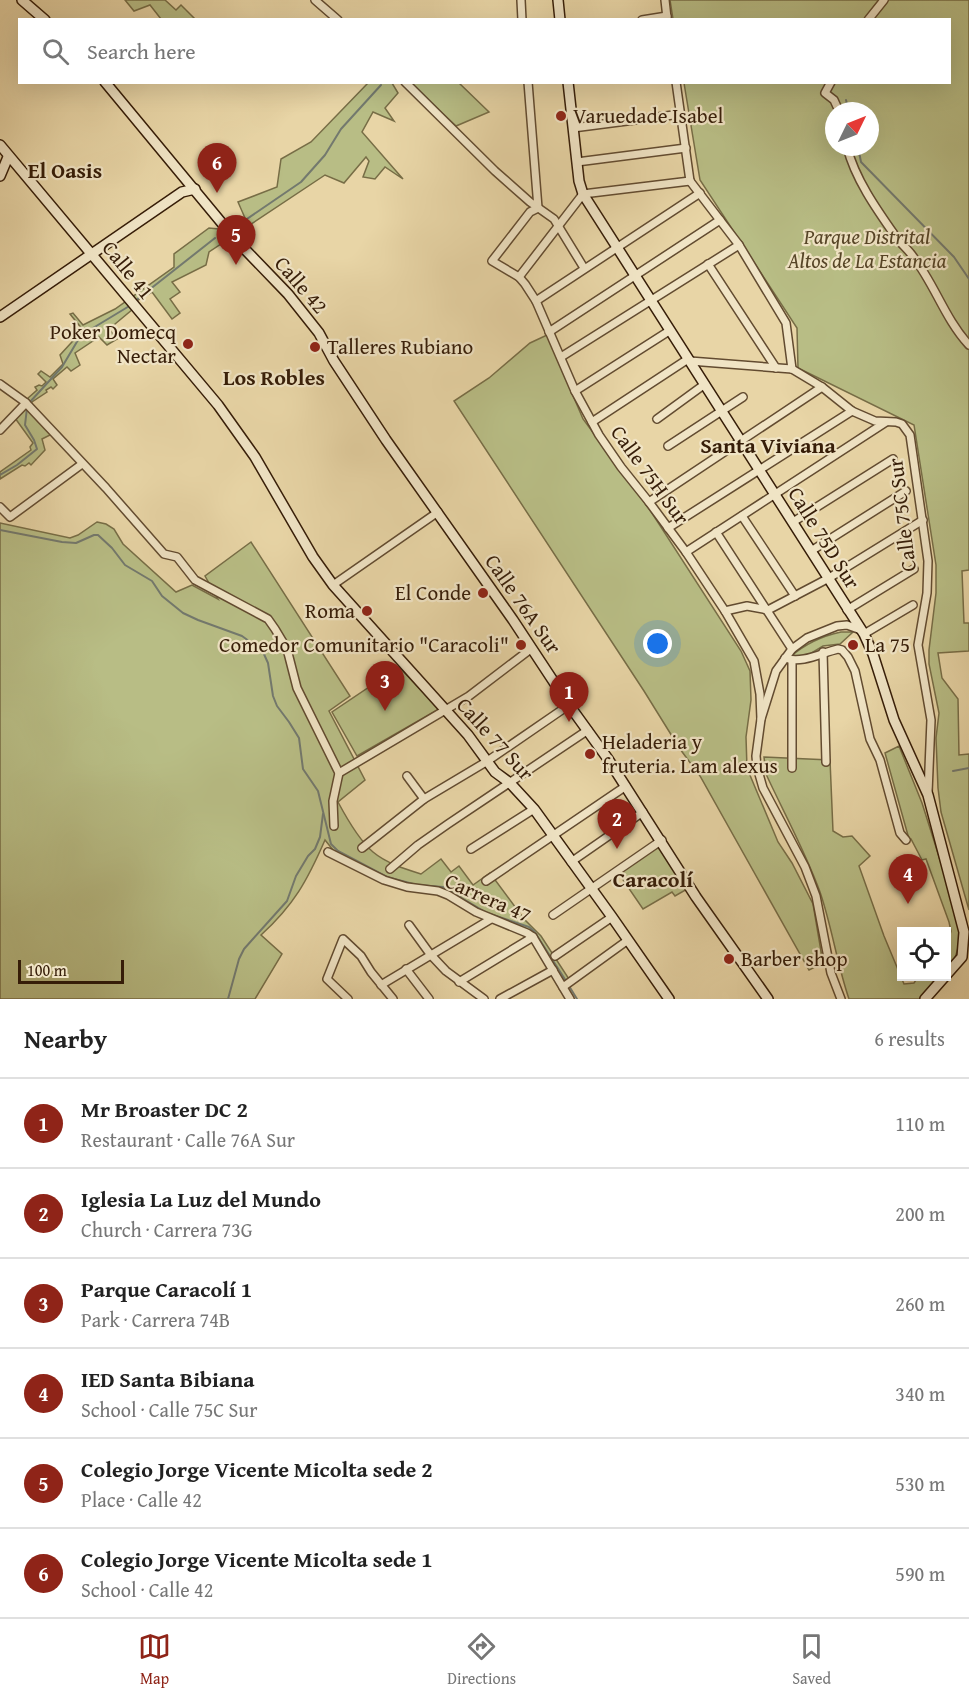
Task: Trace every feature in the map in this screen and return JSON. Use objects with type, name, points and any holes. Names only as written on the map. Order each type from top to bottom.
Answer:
[{"type":"street","points":[[22,0],[43,18]]},
{"type":"street","points":[[315,0],[336,18]]},
{"type":"street","points":[[521,0],[522,18]]},
{"type":"street","points":[[558,0],[560,18]]},
{"type":"street","points":[[665,0],[667,18]]},
{"type":"street","points":[[870,18],[884,0]]},
{"type":"street","name":"Calle 42","points":[[107,84],[242,246],[288,294],[319,333],[334,361],[386,440]]},
{"type":"street","points":[[407,84],[495,171],[554,219],[584,268]]},
{"type":"street","points":[[528,84],[538,208]]},
{"type":"street","points":[[568,84],[583,194]]},
{"type":"street","points":[[592,422],[689,360],[792,369],[786,323],[739,244],[690,181],[676,84]]},
{"type":"street","points":[[830,84],[825,93],[835,102]]},
{"type":"street","points":[[573,128],[681,114]]},
{"type":"street","name":"Calle 41","points":[[0,145],[201,383],[238,431],[274,486],[286,510]]},
{"type":"street","points":[[577,162],[686,148]]},
{"type":"street","points":[[849,156],[872,199],[897,238],[914,258],[952,324],[969,345]]},
{"type":"street","points":[[0,176],[8,157]]},
{"type":"street","points":[[519,277],[583,194],[690,181]]},
{"type":"street","points":[[0,317],[182,192],[195,189]]},
{"type":"street","points":[[536,301],[700,193]]},
{"type":"street","name":"Calle 75D Sur","points":[[583,194],[863,632],[873,654],[894,720],[928,795]]},
{"type":"street","name":"Calle 75H Sur","points":[[538,208],[530,213],[492,261],[519,277],[536,301],[575,392],[592,422],[621,468],[686,552],[725,611],[754,661],[760,694],[761,719]]},
{"type":"street","points":[[549,332],[720,220]]},
{"type":"street","points":[[561,357],[739,244]]},
{"type":"street","points":[[708,264],[776,368]]},
{"type":"street","points":[[575,392],[669,331]]},
{"type":"street","name":"Calle 75C Sur","points":[[792,369],[822,387],[852,411],[874,421],[903,424],[910,435],[924,520],[928,576],[918,645],[931,720],[928,795],[965,941],[958,964],[925,999]]},
{"type":"street","points":[[0,384],[29,406],[164,554],[177,557],[195,580],[268,619],[272,624],[287,650],[297,688],[339,773],[333,801],[334,826]]},
{"type":"street","points":[[657,419],[705,384]]},
{"type":"street","points":[[649,502],[822,387]]},
{"type":"street","points":[[668,446],[743,397]]},
{"type":"street","points":[[0,430],[29,406]]},
{"type":"street","points":[[668,528],[852,411]]},
{"type":"street","points":[[686,552],[886,422]]},
{"type":"street","name":"Calle 76A Sur","points":[[386,440],[532,648],[662,840],[696,897],[768,999]]},
{"type":"street","points":[[793,522],[893,459]]},
{"type":"street","points":[[0,508],[10,517],[82,464]]},
{"type":"street","points":[[811,551],[906,491]]},
{"type":"street","name":"Calle 77 Sur","points":[[286,510],[313,557],[333,585],[468,735],[495,772],[510,783],[534,808],[669,999]]},
{"type":"street","points":[[333,585],[438,512]]},
{"type":"street","points":[[742,516],[795,596]]},
{"type":"street","points":[[725,611],[747,606],[768,610],[829,578],[924,520]]},
{"type":"street","points":[[716,532],[792,649]]},
{"type":"street","points":[[847,609],[914,569]]},
{"type":"street","points":[[841,999],[831,973],[821,915],[810,878],[760,778],[757,767],[757,742],[761,719],[776,671],[788,659],[792,649],[807,638],[837,626],[847,625],[863,632],[913,605]]},
{"type":"street","points":[[339,773],[469,696],[532,648]]},
{"type":"street","points":[[788,659],[809,658],[823,652],[842,650],[853,664],[870,740],[880,760],[900,833],[906,840]]},
{"type":"street","points":[[823,652],[826,762]]},
{"type":"street","points":[[788,659],[792,768]]},
{"type":"street","points":[[362,848],[424,800],[486,762],[569,705]]},
{"type":"street","points":[[390,869],[418,845],[588,730]]},
{"type":"street","points":[[407,776],[424,800]]},
{"type":"street","points":[[486,880],[626,786]]},
{"type":"street","points":[[471,849],[534,808]]},
{"type":"street","points":[[571,862],[643,812]]},
{"type":"street","points":[[553,915],[662,840]]},
{"type":"street","name":"Carrera 47","points":[[328,852],[384,880],[448,895],[491,919],[527,933],[566,985],[570,999]]},
{"type":"street","points":[[555,956],[612,916]]},
{"type":"street","points":[[381,985],[491,919]]},
{"type":"street","points":[[410,925],[430,954],[459,982],[484,999]]},
{"type":"street","points":[[459,982],[532,937]]},
{"type":"street","points":[[348,999],[327,979],[343,939],[361,956],[393,999]]},
{"type":"street","points":[[566,985],[628,940]]},
{"type":"street","points":[[406,969],[429,999]]},
{"type":"street","points":[[500,999],[553,970]]},
{"type":"green space","points":[[125,0],[165,0],[176,10],[181,5],[194,18],[160,18],[150,5],[134,11]]},
{"type":"green space","name":"Parque Distrital Altos de La Estancia","points":[[670,0],[969,0],[969,570],[962,571],[964,623],[969,623],[969,651],[938,653],[942,678],[958,699],[959,755],[969,754],[969,910],[941,812],[938,788],[936,738],[939,713],[929,664],[936,593],[936,565],[914,425],[798,368],[797,328],[700,180],[684,84],[951,84],[951,18],[673,18]]},
{"type":"green space","points":[[367,84],[393,84],[398,93],[385,108],[394,121],[373,112],[362,132],[403,179],[385,167],[375,179],[363,177],[369,161],[366,157],[344,183],[325,175],[209,252],[206,265],[172,282],[180,292],[170,299],[180,313],[172,319],[152,292],[138,300],[133,309],[109,329],[117,339],[107,345],[99,337],[75,353],[80,365],[71,371],[67,367],[53,379],[57,385],[53,389],[51,387],[46,390],[47,392],[32,402],[29,409],[52,434],[42,439],[45,450],[31,465],[29,463],[22,465],[0,479],[0,472],[31,450],[33,443],[15,418],[27,406],[28,398],[37,390],[35,387],[42,386],[46,382],[38,374],[41,371],[50,377],[63,364],[60,355],[83,330],[70,314],[73,313],[83,325],[115,309],[174,267],[174,254],[209,228],[219,229],[245,218],[238,202],[277,187],[281,159],[311,142]]},
{"type":"green space","points":[[411,84],[460,84],[489,112],[456,126]]},
{"type":"green space","points":[[547,335],[583,419],[650,510],[741,651],[750,671],[751,700],[746,737],[747,768],[778,842],[792,863],[813,904],[823,963],[809,970],[700,776],[680,749],[454,401],[489,378],[530,343]]},
{"type":"green space","points":[[97,522],[114,529],[123,544],[176,592],[192,585],[218,599],[205,576],[251,542],[350,696],[329,711],[365,780],[338,802],[358,835],[373,852],[384,859],[421,874],[441,859],[451,872],[459,866],[473,885],[490,873],[524,919],[541,936],[569,979],[564,983],[535,937],[487,915],[439,887],[418,887],[389,879],[333,850],[325,840],[299,892],[261,935],[282,954],[255,999],[0,999],[0,523],[70,538]]},
{"type":"green space","points":[[841,632],[853,632],[840,644],[823,646],[805,657],[790,657],[814,641]]},
{"type":"green space","points":[[399,667],[439,709],[357,756],[332,712]]},
{"type":"green space","points":[[899,746],[922,803],[948,885],[961,938],[951,964],[951,927],[926,859],[922,860],[909,839],[885,753]]},
{"type":"green space","points":[[764,757],[830,760],[833,831],[843,837],[852,836],[870,856],[859,866],[897,967],[897,981],[903,981],[904,984],[915,981],[935,981],[919,999],[849,999],[820,892],[766,774]]},
{"type":"green space","points":[[661,844],[689,888],[675,896],[672,892],[643,909],[619,874]]},
{"type":"waterway","points":[[241,223],[301,182],[325,155],[341,129],[381,85]]},
{"type":"waterway","points":[[860,156],[861,162],[954,257],[969,279]]},
{"type":"waterway","points":[[135,301],[215,238]]},
{"type":"waterway","points":[[29,403],[62,367],[78,340],[88,331],[131,305]]},
{"type":"waterway","points":[[0,475],[37,449],[25,425],[27,408]]},
{"type":"waterway","points":[[0,530],[76,543],[98,535],[125,565],[152,581],[162,596],[183,613],[242,636],[257,647],[263,652],[268,663],[273,696],[277,706],[299,738],[303,769],[318,791],[331,844],[338,851],[387,877],[417,885],[443,887],[487,913],[529,927],[534,931],[566,981]]},
{"type":"waterway","points":[[953,771],[969,768]]},
{"type":"waterway","points":[[228,999],[244,949],[287,901],[296,876],[315,849],[320,837],[323,814]]},
{"type":"waterway","points":[[569,986],[577,999]]},
{"type":"place","name":"Varuedade Isabel","points":[[561,116]]},
{"type":"place","name":"Colegio Jorge Vicente Micolta sede 1","points":[[217,193]]},
{"type":"place","name":"Colegio Jorge Vicente Micolta sede 2","points":[[236,265]]},
{"type":"place","name":"Poker Domecq Nectar","points":[[188,344]]},
{"type":"place","name":"Talleres Rubiano","points":[[315,347]]},
{"type":"place","name":"El Conde","points":[[483,593]]},
{"type":"place","name":"Roma","points":[[367,611]]},
{"type":"place","name":"Comedor Comunitario \"Caracoli\"","points":[[521,645]]},
{"type":"place","name":"La 75","points":[[853,645]]},
{"type":"place","name":"Parque Caracolí 1","points":[[385,711]]},
{"type":"place","name":"Mr Broaster DC 2","points":[[569,722]]},
{"type":"place","name":"Heladeria y fruteria. Lam alexus","points":[[590,754]]},
{"type":"place","name":"Iglesia La Luz del Mundo","points":[[617,849]]},
{"type":"place","name":"IED Santa Bibiana","points":[[908,904]]},
{"type":"place","name":"Barber shop","points":[[729,959]]},
{"type":"district","name":"El Oasis","points":[[65,170]]},
{"type":"district","name":"Los Robles","points":[[274,377]]},
{"type":"district","name":"Santa Viviana","points":[[768,445]]},
{"type":"district","name":"Caracolí","points":[[653,879]]}]
